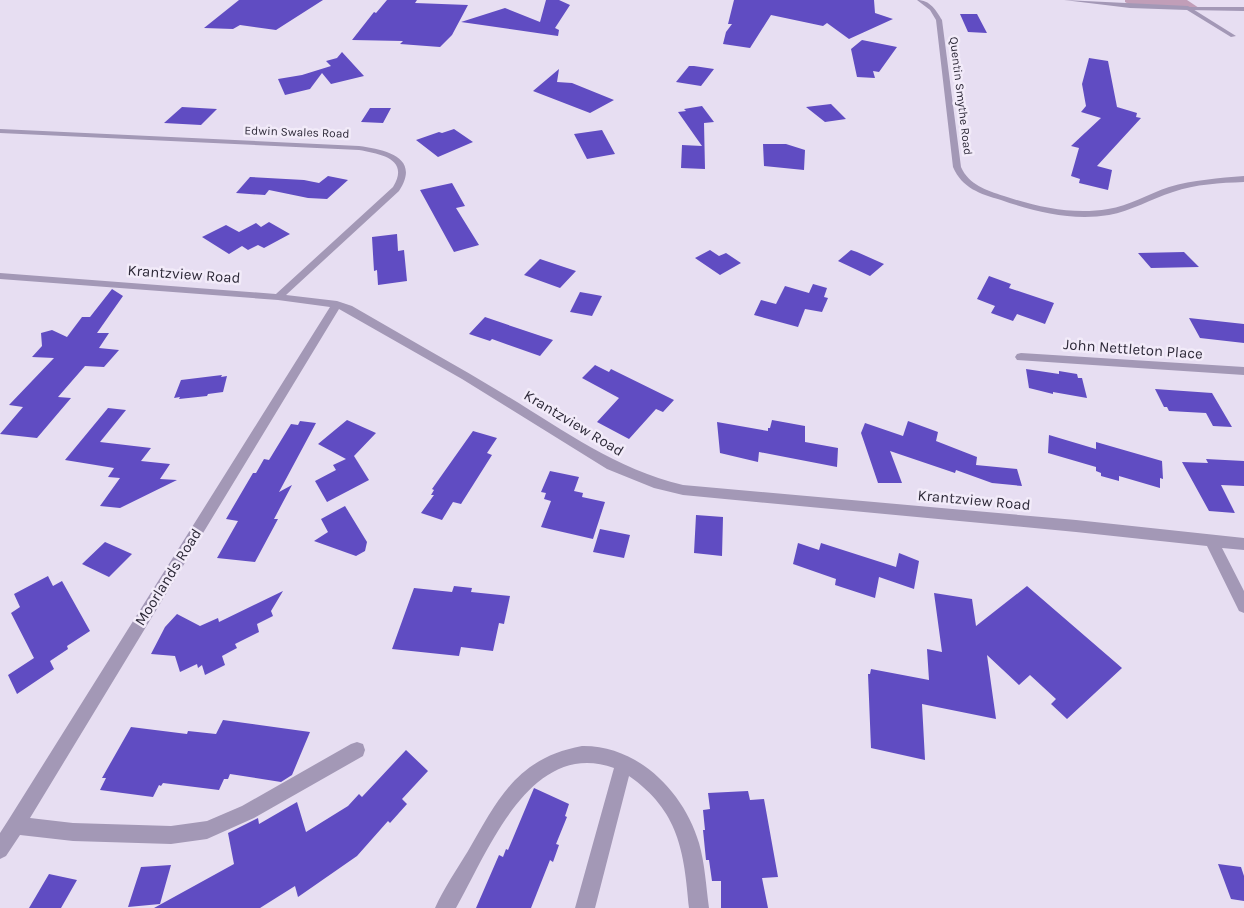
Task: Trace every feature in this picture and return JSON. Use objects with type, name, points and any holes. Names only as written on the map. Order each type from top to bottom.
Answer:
[{"type":"street","name":"Quentin Smythe Road","points":[[920,0],[932,9],[939,20],[957,167],[962,178],[976,188],[1029,206],[1058,212],[1086,214],[1121,209],[1160,193],[1186,185],[1244,179]]},
{"type":"street","points":[[1068,0],[1188,8],[1233,36]]},
{"type":"street","name":"Edwin Swales Road","points":[[0,131],[359,148],[387,154],[401,164],[404,168],[404,174],[402,181],[396,189],[278,297]]},
{"type":"street","name":"Krantzview Road","points":[[0,276],[278,297],[337,304],[348,308],[498,396],[606,464],[661,486],[683,490],[1076,526],[1244,544]]},
{"type":"street","name":"Moorlands Road","points":[[0,850],[337,304]]},
{"type":"street","name":"John Nettleton Place","points":[[1021,357],[1244,370]]},
{"type":"street","points":[[1212,542],[1244,606]]},
{"type":"street","points":[[15,825],[73,832],[171,835],[207,830],[248,812],[357,750]]},
{"type":"street","points":[[445,908],[499,815],[517,788],[541,770],[568,757],[592,754],[624,764],[648,778],[668,798],[683,824],[694,862],[699,908]]},
{"type":"street","points":[[585,908],[624,764]]},
{"type":"lane","points":[[1188,8],[1244,9]]},
{"type":"shaded area","points":[[1125,0],[1187,0],[1199,8],[1132,6],[1125,2]]},
{"type":"building","points":[[239,0],[323,0],[276,30],[240,25],[233,29],[204,28]]},
{"type":"building","points":[[387,0],[417,0],[415,3],[468,5],[452,35],[440,47],[400,44],[403,41],[352,40],[374,12],[376,13]]},
{"type":"building","points":[[546,0],[559,0],[570,5],[555,28],[559,30],[558,36],[461,22],[505,8],[540,22]]},
{"type":"building","points":[[734,0],[874,0],[875,13],[893,19],[849,39],[827,23],[823,26],[771,15],[750,48],[723,44],[726,32],[732,24],[728,24]]},
{"type":"building","points":[[960,14],[977,14],[987,33],[968,32]]},
{"type":"building","points":[[862,40],[897,47],[879,72],[873,71],[875,78],[857,77],[851,49]]},
{"type":"building","points":[[342,52],[364,76],[331,84],[322,73],[310,89],[285,95],[278,79],[302,75],[331,66],[326,61],[337,58]]},
{"type":"building","points":[[1089,58],[1108,61],[1117,107],[1137,113],[1136,117],[1141,118],[1097,166],[1112,170],[1108,190],[1079,183],[1080,179],[1071,176],[1079,148],[1071,146],[1101,118],[1081,112],[1086,106],[1082,84]]},
{"type":"building","points":[[689,66],[714,69],[701,86],[676,82]]},
{"type":"building","points":[[559,69],[557,82],[572,83],[614,100],[590,113],[533,91]]},
{"type":"building","points":[[831,104],[846,119],[825,122],[806,107]]},
{"type":"building","points":[[702,106],[714,122],[704,123],[705,169],[681,168],[682,145],[702,146],[678,112]]},
{"type":"building","points":[[182,107],[217,109],[201,125],[164,123]]},
{"type":"building","points":[[370,108],[391,108],[383,123],[361,122]]},
{"type":"building","points":[[454,129],[473,142],[438,157],[416,140],[439,132],[442,133]]},
{"type":"building","points":[[602,130],[615,154],[587,159],[574,134]]},
{"type":"building","points":[[763,144],[786,144],[805,150],[804,170],[764,166]]},
{"type":"building","points":[[328,176],[348,180],[327,199],[308,198],[269,190],[265,195],[236,193],[250,177],[304,180],[319,183]]},
{"type":"building","points":[[452,183],[465,206],[456,208],[479,245],[454,252],[420,190]]},
{"type":"building","points":[[269,222],[290,234],[264,248],[258,245],[248,250],[242,246],[229,254],[202,237],[226,225],[239,232],[256,223],[261,227]]},
{"type":"building","points":[[397,234],[398,251],[404,250],[407,281],[378,285],[377,270],[374,271],[372,237]]},
{"type":"building","points":[[710,250],[719,256],[726,253],[741,263],[720,275],[695,258]]},
{"type":"building","points":[[851,250],[884,264],[870,276],[838,261]]},
{"type":"building","points":[[1184,252],[1199,267],[1151,268],[1138,253]]},
{"type":"building","points":[[540,259],[576,271],[560,288],[524,275]]},
{"type":"building","points":[[989,276],[1011,284],[1009,288],[1054,303],[1045,324],[1017,314],[1013,321],[991,313],[995,306],[977,299]]},
{"type":"building","points":[[813,284],[827,288],[824,297],[828,298],[822,312],[805,309],[798,327],[754,315],[761,300],[776,304],[785,286],[809,293]]},
{"type":"building","points":[[112,289],[123,296],[97,333],[109,333],[99,348],[119,350],[104,367],[85,366],[58,397],[71,398],[37,438],[0,434],[23,407],[9,405],[54,358],[32,357],[42,346],[41,333],[52,330],[67,337],[82,317],[90,317]]},
{"type":"building","points":[[580,292],[602,296],[592,316],[570,312]]},
{"type":"building","points":[[485,317],[553,340],[540,356],[492,339],[490,341],[469,334]]},
{"type":"building","points":[[1189,318],[1244,324],[1244,343],[1200,338]]},
{"type":"building","points":[[595,365],[609,372],[611,369],[674,400],[663,412],[656,409],[629,439],[597,422],[619,398],[582,378]]},
{"type":"building","points":[[1026,369],[1059,374],[1059,371],[1077,374],[1078,378],[1082,378],[1087,398],[1053,392],[1053,394],[1029,388]]},
{"type":"building","points":[[222,375],[221,377],[227,376],[223,392],[208,394],[207,396],[174,398],[181,380]]},
{"type":"building","points":[[1155,389],[1212,393],[1232,427],[1213,426],[1206,413],[1169,411],[1167,407],[1164,407]]},
{"type":"building","points":[[108,408],[126,410],[100,442],[151,448],[141,461],[170,464],[160,479],[177,480],[120,508],[100,506],[120,478],[108,477],[114,468],[65,460]]},
{"type":"building","points":[[347,420],[376,433],[354,456],[369,480],[327,502],[315,481],[336,470],[333,465],[346,459],[318,444]]},
{"type":"building","points":[[772,420],[805,426],[805,442],[838,448],[837,467],[759,452],[758,462],[720,453],[717,422],[768,431]]},
{"type":"building","points":[[300,421],[316,423],[279,492],[292,485],[274,519],[278,519],[255,562],[217,558],[238,521],[226,519],[253,473],[256,473],[264,459],[269,460],[291,424],[298,425]]},
{"type":"building","points":[[908,421],[938,432],[936,441],[977,457],[976,465],[1017,469],[1022,486],[992,483],[956,470],[955,473],[890,451],[902,483],[878,483],[861,433],[865,423],[903,436]]},
{"type":"building","points":[[473,431],[497,438],[487,453],[492,455],[461,504],[453,502],[442,520],[421,513],[434,495],[431,495],[434,490],[432,489]]},
{"type":"building","points":[[1049,435],[1096,449],[1096,442],[1162,461],[1163,479],[1160,478],[1160,488],[1119,476],[1119,481],[1101,476],[1101,473],[1096,471],[1096,467],[1048,453]]},
{"type":"building","points":[[1206,459],[1244,461],[1244,486],[1221,485],[1235,513],[1209,511],[1182,462],[1208,463]]},
{"type":"building","points":[[550,471],[579,477],[574,491],[583,493],[582,497],[605,502],[593,539],[541,527],[551,501],[544,499],[546,493],[541,492]]},
{"type":"building","points":[[345,506],[367,542],[365,551],[356,556],[314,541],[328,532],[321,519]]},
{"type":"building","points":[[696,515],[723,517],[722,556],[694,553]]},
{"type":"building","points":[[600,529],[630,535],[624,558],[593,552]]},
{"type":"building","points":[[105,542],[132,554],[109,577],[82,564]]},
{"type":"building","points":[[798,543],[819,550],[821,543],[896,567],[899,553],[919,561],[914,589],[879,577],[875,598],[835,585],[836,579],[793,564]]},
{"type":"building","points":[[48,576],[53,586],[62,581],[90,631],[67,646],[68,649],[50,661],[54,669],[17,694],[8,675],[34,658],[11,613],[20,607],[14,594]]},
{"type":"building","points":[[454,586],[472,588],[471,592],[510,596],[504,624],[499,623],[493,651],[461,647],[459,656],[392,649],[414,588],[452,592]]},
{"type":"building","points":[[1027,586],[1122,668],[1067,719],[1051,704],[1056,699],[1030,675],[1019,685],[987,655],[996,719],[922,704],[925,760],[871,748],[868,674],[870,674],[871,669],[929,680],[927,649],[942,652],[934,593],[972,599],[976,626]]},
{"type":"building","points":[[283,591],[271,611],[273,616],[257,624],[259,632],[235,644],[237,648],[222,656],[225,665],[205,675],[202,665],[198,668],[197,664],[180,672],[175,656],[151,654],[165,627],[177,614],[200,626],[218,618],[219,622]]},
{"type":"building","points":[[223,720],[310,732],[292,775],[281,782],[230,774],[228,779],[224,779],[219,790],[163,783],[161,786],[159,785],[153,797],[100,790],[106,778],[102,778],[131,727],[187,734],[188,731],[216,734]]},
{"type":"building","points":[[406,750],[428,771],[402,799],[407,804],[390,823],[388,821],[357,856],[298,897],[295,886],[260,908],[154,908],[234,864],[228,833],[258,818],[259,824],[297,802],[306,832],[348,806],[359,794],[362,797]]},
{"type":"building","points":[[534,788],[569,804],[565,816],[567,817],[556,844],[559,845],[553,862],[550,860],[531,908],[476,908],[499,855],[503,857],[506,849],[508,850]]},
{"type":"building","points":[[748,791],[750,800],[764,799],[778,877],[762,878],[768,908],[721,908],[721,881],[712,881],[709,860],[706,860],[703,810],[710,809],[708,793]]},
{"type":"building","points":[[1218,864],[1241,867],[1244,876],[1244,901],[1231,899]]},
{"type":"building","points":[[171,865],[160,904],[128,907],[141,867]]},
{"type":"building","points":[[49,874],[77,880],[61,908],[29,908]]}]
